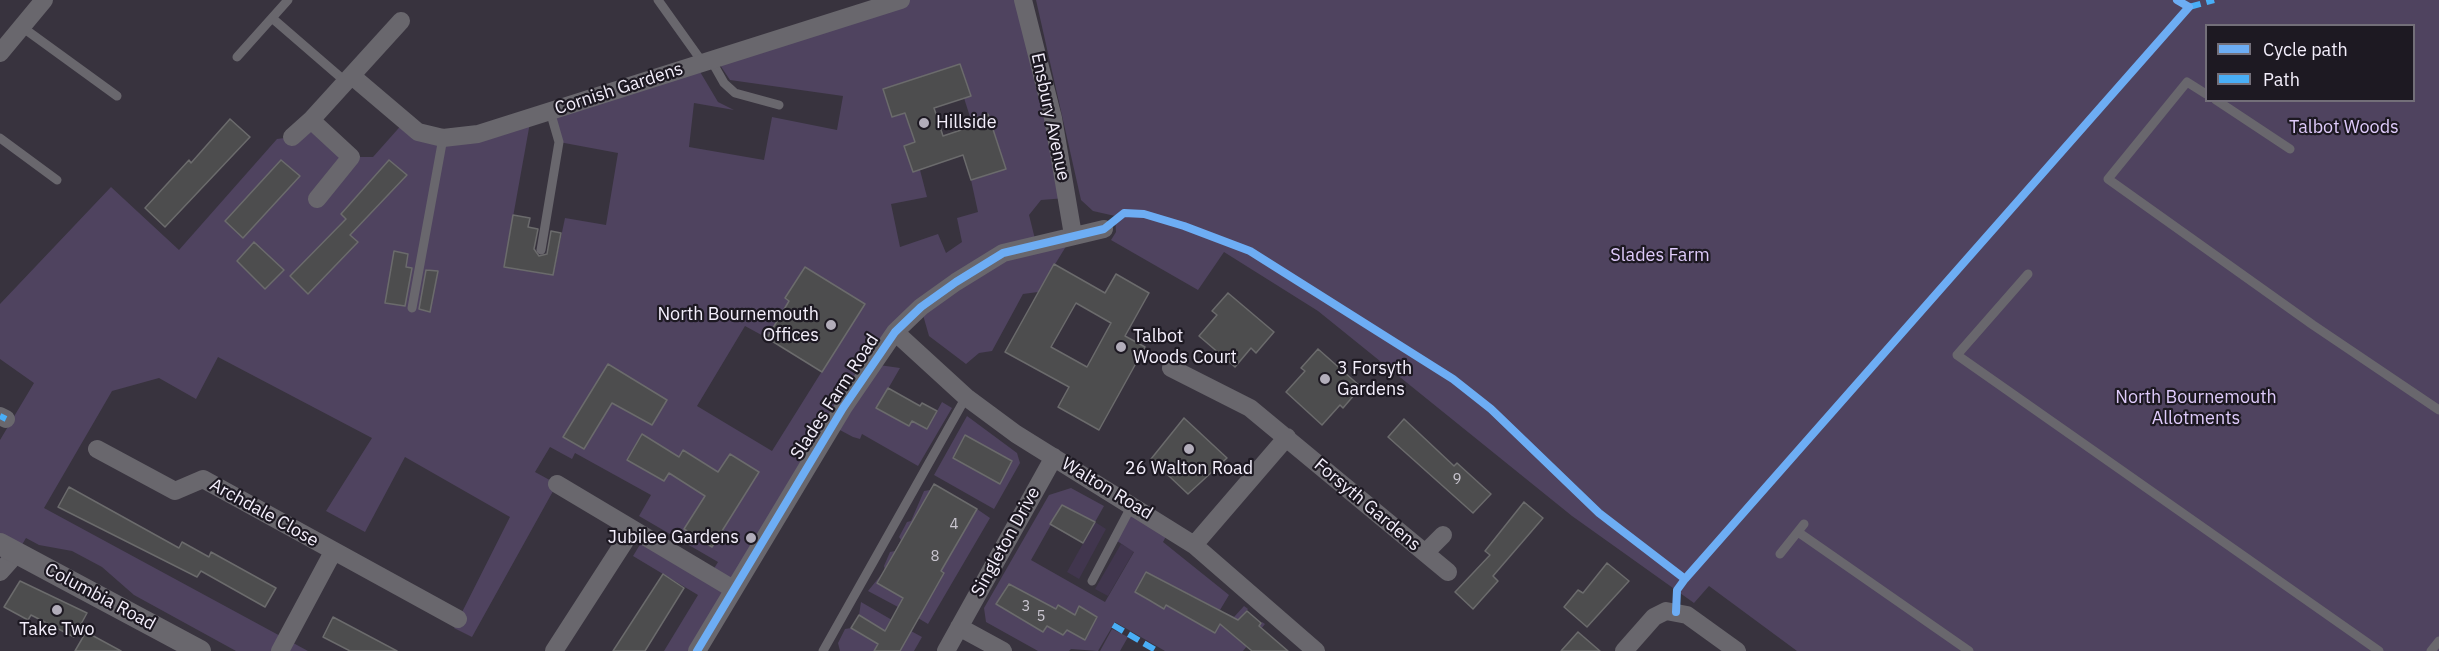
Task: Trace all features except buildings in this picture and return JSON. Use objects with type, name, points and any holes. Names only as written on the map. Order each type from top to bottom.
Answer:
[{"type":"street","points":[[0,53],[44,0]]},
{"type":"street","name":"Cornish Gardens","points":[[349,79],[418,132],[443,138],[478,134],[901,0]]},
{"type":"street","name":"Ensbury Avenue","points":[[1023,0],[1053,118],[1072,235]]},
{"type":"street","points":[[292,137],[311,120],[401,21]]},
{"type":"street","points":[[311,120],[351,157],[317,200]]},
{"type":"street","name":"Slades Farm Road","points":[[697,651],[866,372],[895,332],[938,295],[1003,253],[1104,229]]},
{"type":"street","name":"Walton Road","points":[[895,332],[966,397],[1016,434],[1194,545],[1316,651]]},
{"type":"street","name":"Forsyth Gardens","points":[[1172,368],[1250,408],[1448,572]]},
{"type":"street","points":[[1194,545],[1287,437]]},
{"type":"street","name":"Archdale Close","points":[[97,449],[175,491],[203,479],[459,619]]},
{"type":"street","name":"Singleton Drive","points":[[946,651],[1054,457]]},
{"type":"street","points":[[557,484],[733,589]]},
{"type":"street","points":[[554,651],[632,530]]},
{"type":"street","points":[[1425,553],[1443,535]]},
{"type":"street","points":[[0,572],[8,549]]},
{"type":"street","name":"Columbia Road","points":[[8,549],[200,651]]},
{"type":"street","name":"Archdale Close","points":[[280,651],[333,552]]},
{"type":"street","points":[[1624,651],[1654,617],[1666,611],[1687,615],[1737,651]]},
{"type":"street","points":[[959,627],[1003,651]]},
{"type":"lane","points":[[237,57],[288,0]]},
{"type":"lane","points":[[658,0],[724,83],[735,93],[779,105]]},
{"type":"lane","points":[[273,18],[349,79]]},
{"type":"lane","points":[[22,27],[117,96]]},
{"type":"lane","points":[[2205,93],[2187,82],[2108,179],[2313,325],[2439,410]]},
{"type":"lane","points":[[2219,102],[2290,149]]},
{"type":"lane","points":[[541,250],[559,142],[550,111]]},
{"type":"lane","points":[[0,138],[57,180]]},
{"type":"lane","points":[[412,308],[443,138]]},
{"type":"lane","points":[[2028,274],[1957,356],[2379,651]]},
{"type":"lane","points":[[823,651],[966,397]]},
{"type":"lane","points":[[1092,581],[1132,505]]},
{"type":"lane","points":[[1780,554],[1804,524]]},
{"type":"lane","points":[[1798,532],[1969,651]]},
{"type":"lane","points":[[2431,651],[2439,641]]},
{"type":"shaded area","points":[[1095,522],[1106,529],[1079,579],[1067,572]]},
{"type":"shaded area","points":[[1121,544],[1134,551],[1108,596],[1095,589]]},
{"type":"green space","points":[[901,0],[1023,0],[1066,198],[1041,200],[1029,215],[1036,243],[1073,235],[1038,292],[1023,294],[992,351],[979,353],[966,364],[929,336],[921,308],[895,332],[697,651],[664,651],[698,595],[633,556],[644,538],[710,575],[718,562],[639,516],[651,495],[575,453],[572,459],[550,447],[535,472],[557,484],[472,637],[454,628],[510,517],[405,457],[365,532],[326,511],[372,438],[218,357],[196,399],[159,378],[112,391],[44,508],[308,651],[236,651],[134,595],[102,567],[72,551],[39,545],[26,538],[17,553],[0,544],[0,440],[34,383],[0,359],[0,304],[111,187],[179,250],[277,139],[292,137],[311,120],[351,157],[373,157],[405,121],[443,138],[531,117],[504,267],[553,275],[565,218],[606,225],[618,153],[559,142],[550,111],[696,65],[718,102],[734,110],[694,103],[689,147],[764,160],[772,117],[837,130],[843,96],[730,80],[716,59]],"holes":[[[960,64],[971,95],[964,98],[971,120],[988,115],[1006,168],[971,180],[978,212],[957,218],[962,242],[946,253],[938,234],[900,247],[891,204],[927,197],[920,170],[913,172],[915,142],[905,113],[892,117],[883,89]],[[864,304],[772,451],[697,406],[745,326],[767,338],[779,318],[815,317]]]},
{"type":"green space","points":[[1036,0],[2439,0],[2439,651],[1797,651],[1709,586],[1694,603],[1572,516],[1318,311],[1224,252],[1198,290],[1111,240],[1116,232],[1115,216],[1093,211],[1081,200]]},
{"type":"green space","points":[[879,365],[900,368],[877,408],[908,426],[912,421],[927,429],[942,402],[952,408],[918,466],[862,434],[860,439],[838,429]]},
{"type":"green space","points":[[967,416],[1017,453],[1020,463],[994,509],[934,475]],"holes":[[[965,436],[1012,461],[1000,484],[953,458]]]},
{"type":"green space","points":[[934,484],[956,497],[898,607],[868,591],[885,570],[884,566],[890,552],[895,551],[901,540],[899,537],[907,522],[911,521],[924,491],[930,490]]},
{"type":"green space","points":[[1071,488],[1104,506],[1095,522],[1062,505],[1031,560],[1105,602],[1134,552],[1114,539],[1132,505],[1170,529],[1163,542],[1229,595],[1220,610],[1146,572],[1135,592],[1164,609],[1166,605],[1215,632],[1226,613],[1234,617],[1244,606],[1248,609],[1229,631],[1243,644],[1262,622],[1265,624],[1243,651],[1165,651],[1115,622],[1098,651],[1071,649],[1069,651],[1038,651],[986,622],[984,608],[1049,495]],"holes":[[[1008,584],[1056,610],[1059,605],[1075,615],[1079,607],[1097,617],[1085,639],[1067,630],[1063,635],[1047,626],[1043,631],[996,604]]]},
{"type":"green space","points":[[977,509],[990,518],[928,624],[918,618],[943,573],[941,571]]},
{"type":"green space","points":[[861,602],[892,620],[874,651],[840,651],[838,643],[845,629],[851,628],[859,615]]},
{"type":"green space","points":[[1112,629],[1128,637],[1120,651],[1100,651]]},
{"type":"green space","points":[[911,631],[922,637],[914,651],[900,651]]},
{"type":"marked path","points":[[2189,7],[2214,0]]},
{"type":"marked path","points":[[0,416],[6,419]]},
{"type":"marked path","points":[[1113,625],[1157,651]]},
{"type":"cycle path","points":[[1676,612],[1677,590],[1685,579],[2189,7],[2177,0]]},
{"type":"cycle path","points":[[697,651],[843,408],[895,332],[921,307],[1003,253],[1104,229],[1124,213],[1144,214],[1184,226],[1250,251],[1453,379],[1491,409],[1599,513],[1685,579]]},
{"type":"place","name":"Hillside","points":[[924,123]]},
{"type":"place","name":"North Bournemouth Offices","points":[[831,325]]},
{"type":"place","name":"Talbot Woods Court","points":[[1121,347]]},
{"type":"place","name":"3 Forsyth Gardens","points":[[1325,379]]},
{"type":"place","name":"26 Walton Road","points":[[1189,449]]},
{"type":"place","name":"Jubilee Gardens","points":[[751,538]]},
{"type":"place","name":"Take Two","points":[[57,610]]},
{"type":"park label","name":"Talbot Woods","points":[[2344,128]]},
{"type":"park label","name":"Slades Farm","points":[[1660,256]]},
{"type":"park label","name":"North Bournemouth Allotments","points":[[2196,408]]}]
